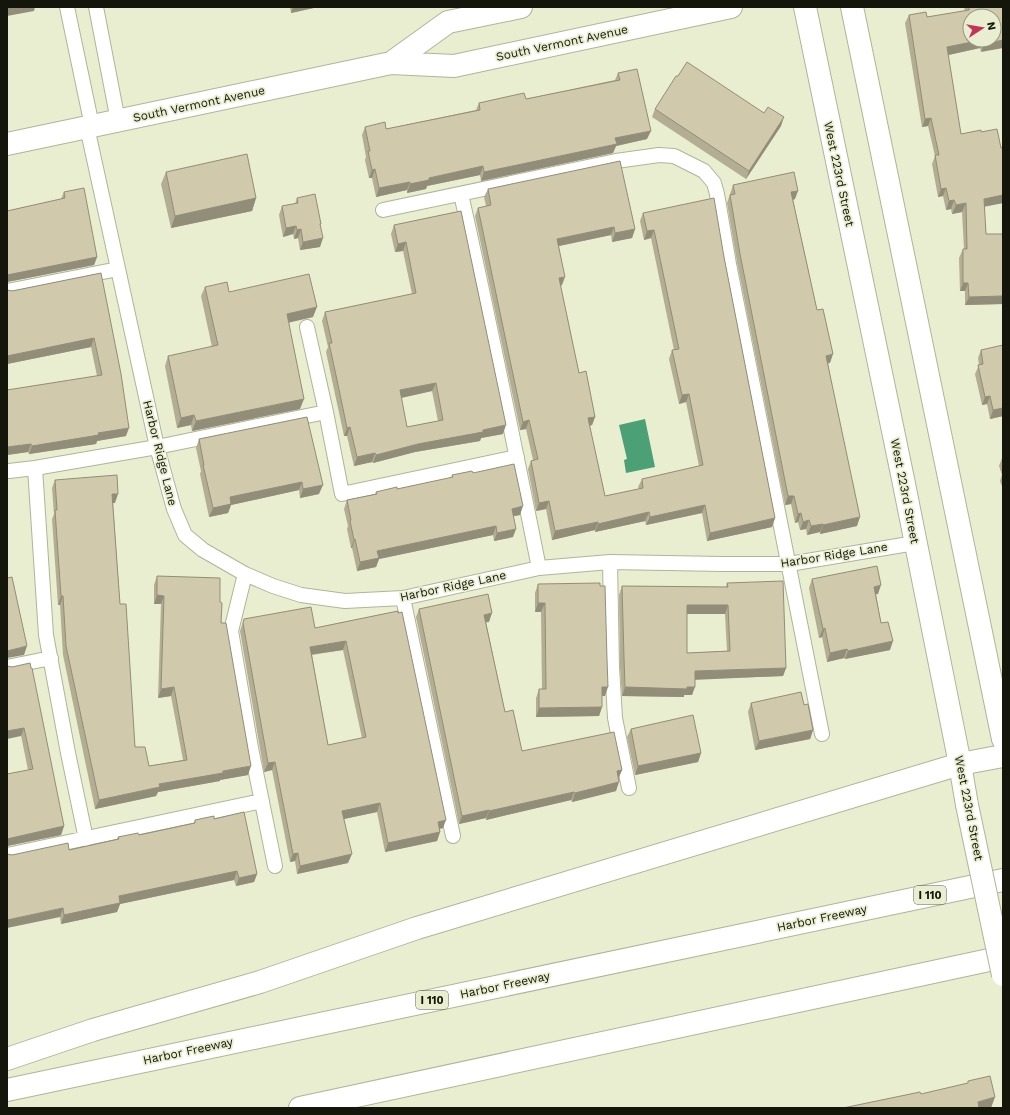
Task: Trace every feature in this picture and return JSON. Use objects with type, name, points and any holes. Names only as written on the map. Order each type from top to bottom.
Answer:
[{"type":"main road","name":"South Vermont Avenue","points":[[391,63],[448,22],[521,7]]},
{"type":"main road","name":"South Vermont Avenue","points":[[7,144],[391,63],[454,66],[731,7]]},
{"type":"main road","name":"West 223rd Street","points":[[805,7],[903,479],[1003,975]]},
{"type":"main road","points":[[852,7],[1003,739]]},
{"type":"main road","points":[[7,1059],[94,1030],[260,982],[417,928],[960,764],[1003,756]]},
{"type":"main road","name":"Harbor Freeway","points":[[7,1090],[1003,880]]},
{"type":"main road","points":[[300,1108],[1003,957]]},
{"type":"lane","name":"Harbor Ridge Lane","points":[[67,7],[118,269],[157,447],[174,509],[185,535],[203,550],[244,574],[273,586],[301,595],[345,601],[403,598],[539,568],[610,562],[789,564],[915,542]]},
{"type":"lane","points":[[96,7],[118,121]]},
{"type":"lane","points":[[383,210],[616,161],[658,155],[674,156],[704,171],[714,183],[718,194],[729,264],[822,734]]},
{"type":"lane","points":[[461,194],[539,568]]},
{"type":"lane","points":[[7,291],[118,269]]},
{"type":"lane","points":[[307,327],[342,494],[517,457]]},
{"type":"lane","points":[[9,471],[35,468],[157,447],[326,412]]},
{"type":"lane","points":[[35,468],[46,634],[86,839]]},
{"type":"lane","points":[[610,562],[612,667],[615,718],[629,788]]},
{"type":"lane","points":[[244,574],[231,631],[251,748],[275,866]]},
{"type":"lane","points":[[403,598],[453,836]]},
{"type":"lane","points":[[7,667],[51,658]]},
{"type":"lane","points":[[7,855],[262,802]]},
{"type":"shaded area","points":[[645,419],[655,467],[626,473],[624,460],[627,459],[619,425]]},
{"type":"building","points":[[1003,7],[1003,40],[1002,8],[969,8]]},
{"type":"building","points":[[962,11],[962,44],[947,47],[961,134],[981,130],[981,132],[997,129],[1001,148],[1003,147],[1003,195],[984,199],[986,234],[1003,234],[1003,296],[969,297],[968,283],[963,283],[963,249],[967,249],[966,203],[956,205],[954,200],[949,201],[946,188],[941,189],[935,155],[939,155],[931,118],[925,119],[909,15],[926,12],[927,17]]},
{"type":"building","points":[[687,62],[764,113],[768,107],[784,117],[749,171],[655,109],[676,76],[678,76]]},
{"type":"building","points":[[637,69],[651,131],[615,138],[617,144],[484,172],[483,166],[429,178],[429,180],[379,188],[375,169],[372,170],[365,127],[385,122],[386,129],[480,110],[479,103],[524,93],[526,99],[620,80],[618,73]]},
{"type":"building","points":[[247,154],[256,198],[175,216],[166,172]]},
{"type":"building","points":[[620,161],[635,229],[615,233],[614,227],[557,239],[565,277],[559,278],[579,373],[586,371],[595,417],[588,418],[605,496],[643,488],[642,479],[703,465],[689,394],[682,395],[672,350],[679,349],[654,230],[647,231],[643,213],[714,198],[724,257],[775,518],[710,533],[705,505],[650,517],[649,512],[598,524],[598,522],[555,531],[549,501],[539,503],[531,461],[538,459],[529,420],[523,422],[478,208],[491,205],[488,189]]},
{"type":"building","points":[[794,172],[798,191],[791,192],[817,310],[823,309],[833,354],[826,356],[860,517],[811,526],[809,520],[803,522],[801,513],[798,514],[794,496],[788,496],[740,254],[730,195],[735,194],[733,185]]},
{"type":"building","points":[[84,188],[97,257],[7,275],[7,211],[65,198],[64,192]]},
{"type":"building","points":[[315,194],[323,238],[303,242],[301,229],[297,230],[296,226],[286,228],[282,206],[298,203],[297,198]]},
{"type":"building","points":[[461,211],[506,425],[483,430],[483,432],[418,444],[376,455],[375,453],[357,457],[350,427],[347,428],[329,343],[332,343],[325,312],[416,293],[406,242],[398,244],[394,225]],"holes":[[[436,383],[443,420],[407,427],[400,390]]]},
{"type":"building","points":[[101,273],[121,374],[129,428],[98,433],[99,435],[32,446],[31,444],[7,447],[7,390],[102,375],[94,338],[7,356],[7,290],[12,291]]},
{"type":"building","points":[[309,274],[317,307],[287,314],[304,399],[196,421],[194,415],[181,418],[168,356],[218,345],[205,287],[227,282],[229,292]]},
{"type":"building","points":[[1003,345],[1003,408],[993,410],[990,396],[985,397],[978,365],[983,364],[981,350]]},
{"type":"building","points":[[307,417],[323,485],[303,489],[302,482],[230,497],[231,504],[213,508],[203,465],[199,439]]},
{"type":"building","points":[[514,464],[523,506],[512,509],[516,529],[497,533],[496,526],[377,551],[379,558],[360,562],[350,521],[347,500],[377,494],[376,492],[397,487],[397,489],[453,477],[452,475],[472,471],[473,473]]},
{"type":"building","points":[[117,475],[118,494],[112,494],[120,604],[126,604],[135,747],[145,747],[149,766],[187,760],[174,687],[161,689],[164,596],[157,595],[157,576],[220,578],[220,602],[222,603],[221,623],[226,623],[251,766],[223,771],[223,773],[159,784],[160,787],[99,800],[66,646],[55,510],[57,510],[55,480]]},
{"type":"building","points":[[877,566],[881,585],[874,587],[881,623],[888,622],[893,641],[848,651],[847,649],[830,653],[812,579]]},
{"type":"building","points":[[12,577],[27,646],[7,651],[7,578]]},
{"type":"building","points":[[783,581],[786,668],[695,671],[695,687],[687,687],[687,689],[625,687],[622,586],[728,587],[727,583]],"holes":[[[687,605],[728,605],[730,651],[687,653]]]},
{"type":"building","points":[[600,583],[600,586],[605,586],[608,687],[602,687],[602,707],[539,708],[539,689],[546,689],[545,603],[538,603],[538,584]]},
{"type":"building","points":[[488,594],[492,613],[484,615],[505,712],[513,710],[522,751],[614,732],[622,770],[617,771],[619,782],[575,793],[462,816],[419,609]]},
{"type":"building","points":[[311,607],[315,628],[398,611],[398,613],[402,612],[446,820],[438,822],[440,832],[388,843],[380,803],[342,811],[352,854],[300,866],[298,853],[293,854],[275,762],[268,763],[243,623],[244,619]],"holes":[[[346,641],[366,737],[328,745],[310,647]]]},
{"type":"building","points":[[30,663],[64,826],[7,839],[7,774],[33,769],[24,728],[7,731],[7,666],[12,667]]},
{"type":"building","points":[[801,692],[804,705],[808,704],[813,730],[759,741],[751,703]]},
{"type":"building","points":[[693,715],[701,753],[638,766],[631,729]]},
{"type":"building","points":[[244,812],[257,874],[239,878],[237,871],[119,896],[120,903],[64,915],[63,908],[7,920],[7,854],[12,855],[68,843],[69,850],[119,839],[118,837],[138,833],[139,835],[195,823],[195,820],[214,816],[214,819]]},
{"type":"building","points":[[990,1076],[995,1097],[978,1102],[979,1108],[843,1108],[920,1092],[921,1094],[968,1083],[968,1081]]}]
